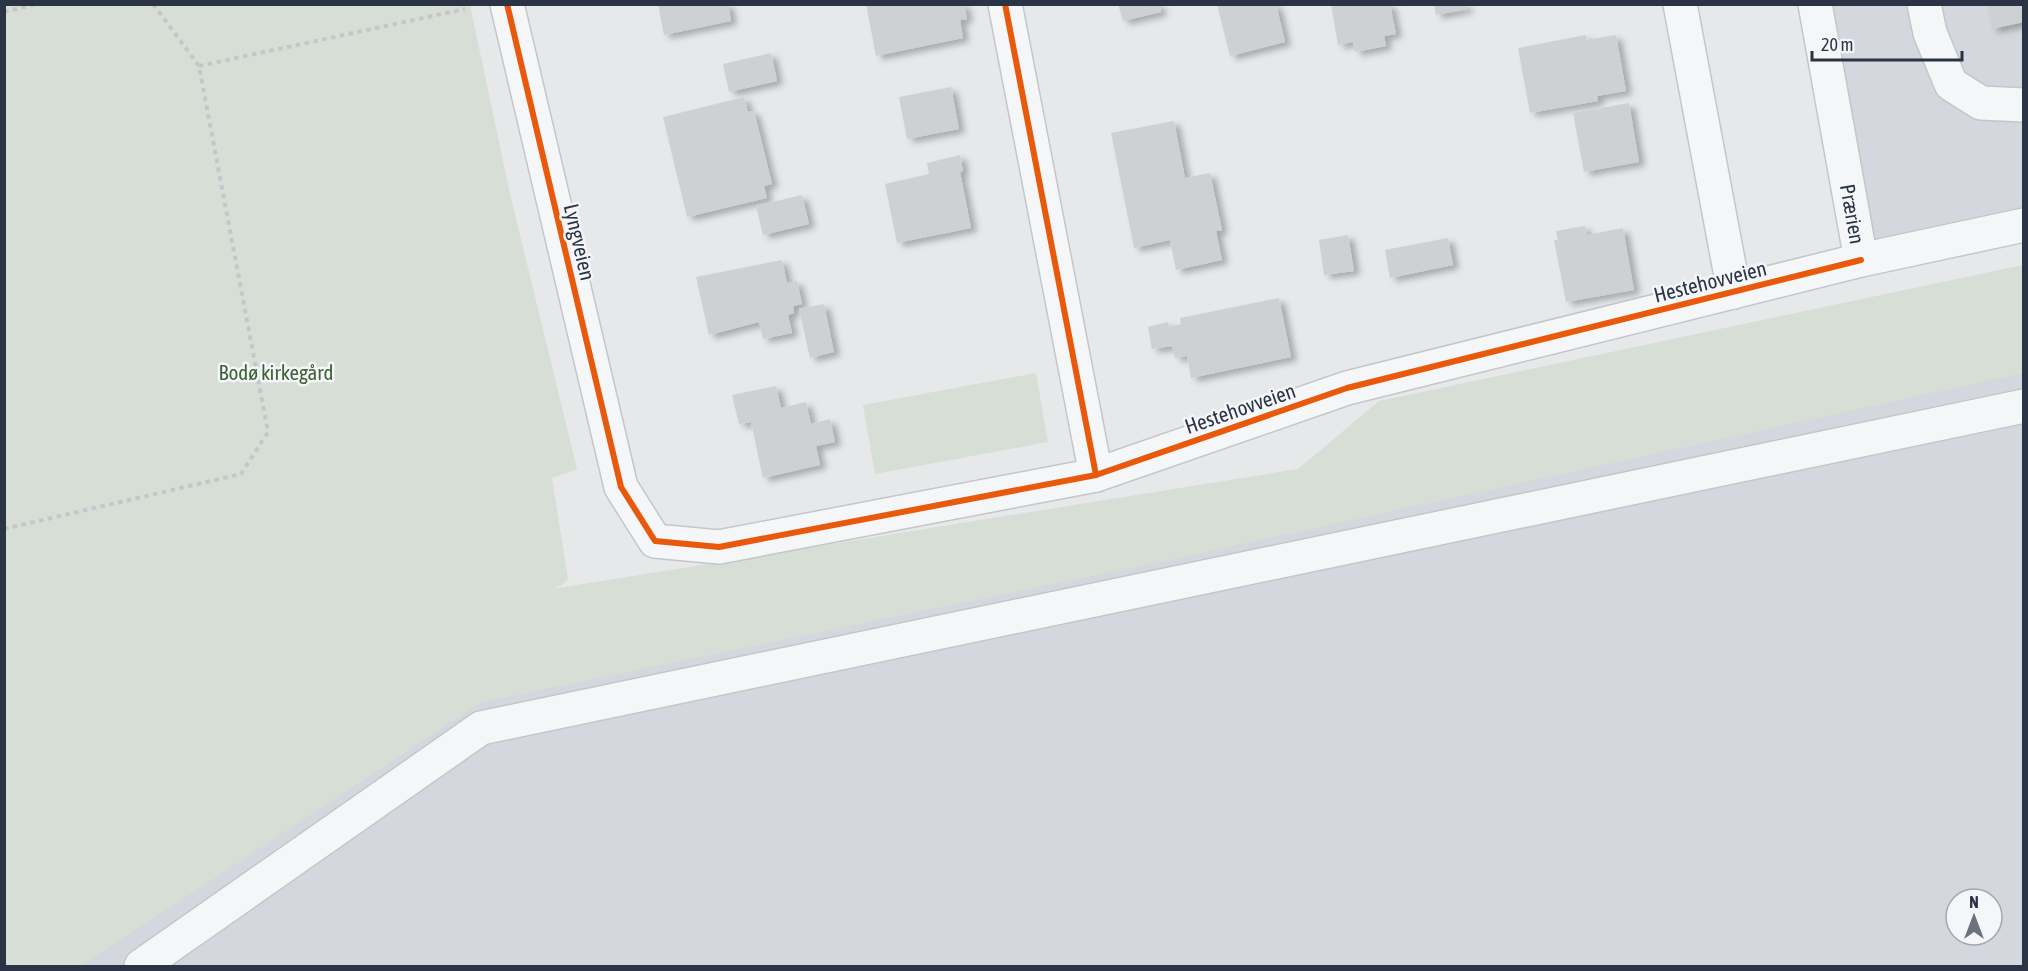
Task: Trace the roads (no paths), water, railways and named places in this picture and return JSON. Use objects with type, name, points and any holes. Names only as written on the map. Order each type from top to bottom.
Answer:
[{"type":"street","points":[[1005,4],[1096,476]]},
{"type":"street","name":"Hestehovveien","points":[[1680,4],[1734,292]]},
{"type":"street","name":"Prærien","points":[[1815,4],[1861,260],[2024,225]]},
{"type":"street","points":[[1924,4],[1930,33],[1951,84],[1981,103],[2024,105]]},
{"type":"street","name":"Lyngveien","points":[[491,6],[621,487],[656,541],[719,547],[1096,476]]},
{"type":"street","name":"Hestehovveien","points":[[1096,476],[1347,388],[1861,260]]},
{"type":"street","points":[[141,966],[481,728],[2024,406]]},
{"type":"park label","name":"Bodø kirkegård","points":[[276,372]]}]
